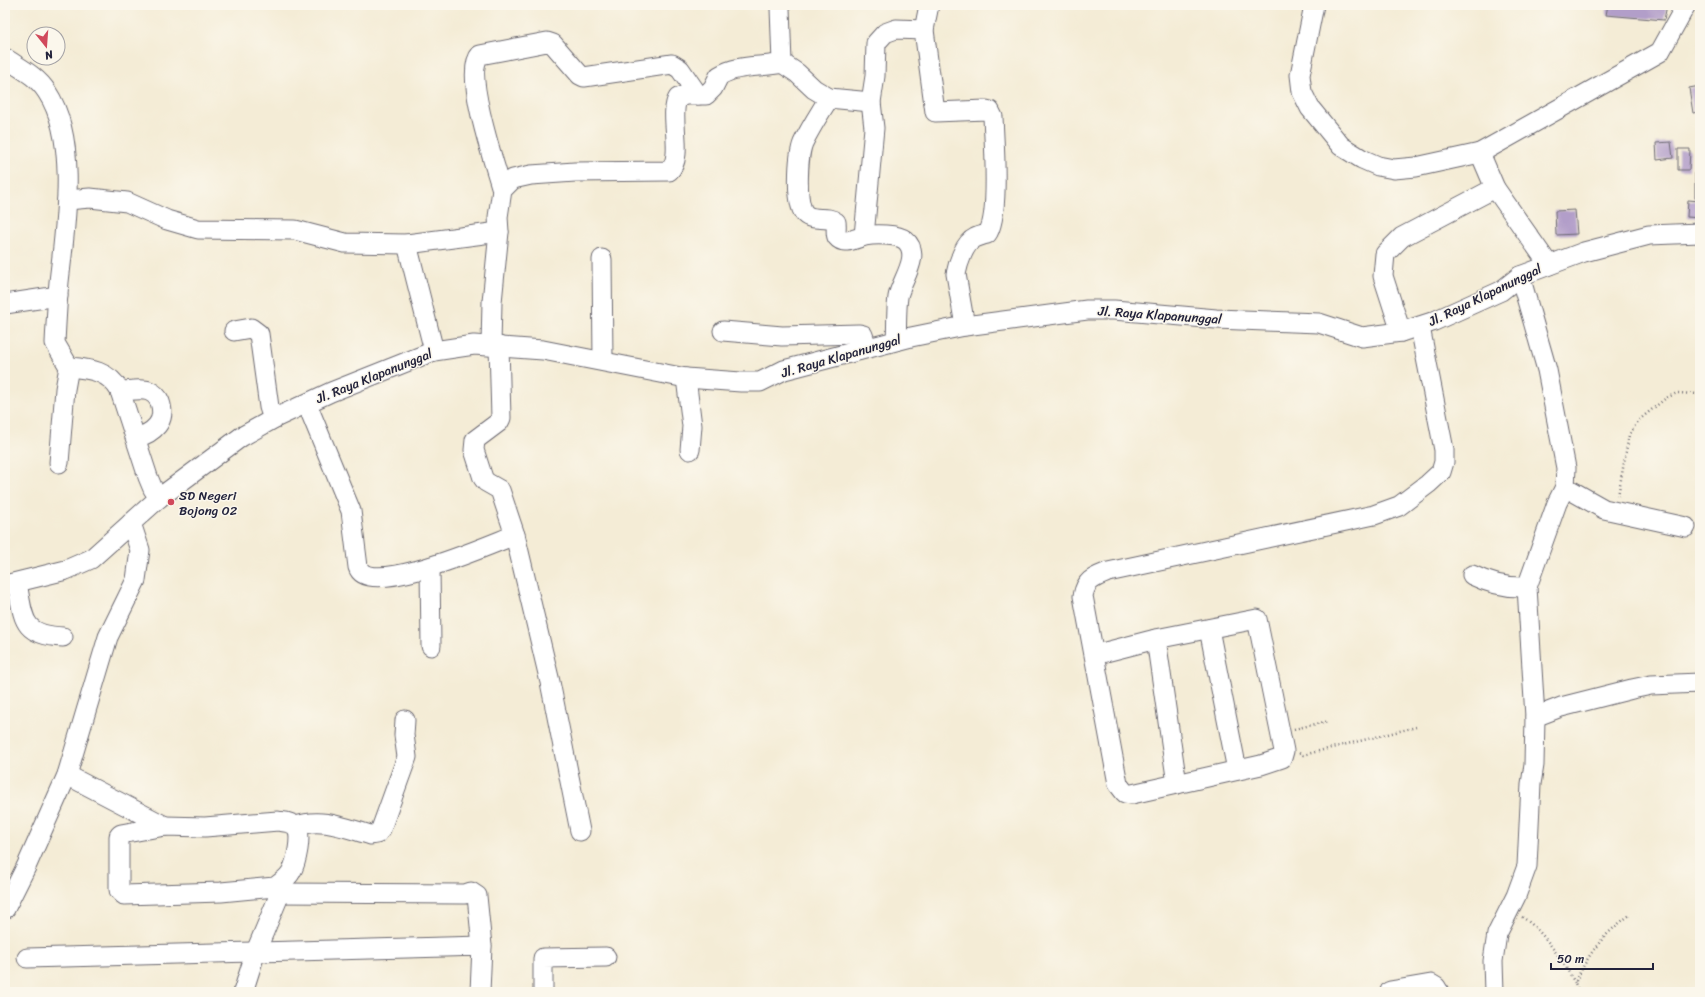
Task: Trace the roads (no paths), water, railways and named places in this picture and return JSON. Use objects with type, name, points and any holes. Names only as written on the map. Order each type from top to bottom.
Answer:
[{"type":"street","points":[[929,5],[924,30],[935,112],[986,110],[990,111],[993,117],[995,202],[992,225],[987,234],[973,238],[961,259],[956,274],[965,326]]},
{"type":"street","points":[[1314,5],[1300,75],[1302,92],[1310,108],[1341,146],[1362,159],[1378,166],[1394,169],[1416,167],[1480,153],[1660,52],[1686,5]]},
{"type":"street","points":[[780,8],[782,63]]},
{"type":"street","points":[[864,236],[874,128],[871,102],[876,76],[876,43],[885,33],[896,29],[924,30]]},
{"type":"street","points":[[580,831],[550,682],[515,535],[500,490],[486,482],[483,478],[474,444],[478,437],[499,422],[501,418],[492,302],[499,232],[498,217],[502,190],[478,106],[474,71],[475,64],[480,55],[547,42],[553,44],[584,77],[672,64],[680,69],[698,95]]},
{"type":"street","points":[[5,58],[36,79],[47,92],[58,114],[64,140],[67,200],[55,343],[70,366],[64,389],[59,463]]},
{"type":"street","points":[[502,190],[513,179],[531,175],[575,172],[669,171],[672,166],[677,142],[676,102],[678,98],[685,95],[706,95],[710,92],[717,78],[723,74],[740,68],[782,63],[798,73],[814,89],[829,98],[871,102]]},
{"type":"street","points":[[829,98],[803,144],[800,156],[799,203],[803,213],[807,216],[831,219],[836,222],[837,238],[842,241],[856,240],[864,236],[892,236],[904,240],[910,248],[911,259],[909,271],[897,299],[896,340]]},
{"type":"street","points":[[1480,153],[1495,188],[1549,265]]},
{"type":"street","points":[[1401,332],[1384,276],[1385,254],[1402,237],[1495,188]]},
{"type":"street","points":[[67,200],[90,198],[127,202],[167,220],[198,229],[295,230],[344,243],[407,244],[499,232]]},
{"type":"street","name":"Jl. Raya Klapanunggal","points":[[11,584],[66,570],[91,559],[159,498],[230,445],[275,418],[331,392],[434,351],[474,345],[543,350],[686,378],[727,382],[760,382],[784,370],[896,340],[965,326],[1087,310],[1114,310],[1216,319],[1319,323],[1362,337],[1401,332],[1420,327],[1500,291],[1520,276],[1584,252],[1649,235],[1700,232]]},
{"type":"street","points":[[407,244],[434,351]]},
{"type":"street","points":[[602,259],[603,361]]},
{"type":"street","points":[[1494,992],[1493,961],[1497,934],[1516,896],[1526,866],[1531,784],[1534,765],[1535,717],[1527,587],[1556,503],[1566,487],[1566,468],[1547,370],[1520,276]]},
{"type":"street","points":[[5,304],[58,296]]},
{"type":"street","points":[[1094,654],[1156,639],[1257,619],[1284,751],[1283,756],[1261,765],[1132,794],[1125,793],[1120,789],[1082,596],[1085,586],[1095,577],[1108,572],[1374,515],[1399,506],[1416,494],[1441,472],[1444,462],[1444,450],[1420,327]]},
{"type":"street","points":[[234,331],[251,328],[259,334],[270,407],[272,416],[275,418]]},
{"type":"street","points":[[723,330],[782,336],[859,334],[863,335],[866,344],[860,350]]},
{"type":"street","points":[[70,366],[96,370],[109,376],[120,391],[153,490],[159,498]]},
{"type":"street","points":[[686,378],[692,426],[690,450]]},
{"type":"street","points":[[120,391],[148,390],[158,398],[161,420],[156,428],[144,436],[136,438]]},
{"type":"street","points":[[307,404],[350,507],[358,567],[361,572],[369,576],[387,577],[430,568],[515,535]]},
{"type":"street","points":[[1566,487],[1604,509],[1686,527]]},
{"type":"street","points":[[5,909],[26,867],[67,775],[108,637],[136,580],[140,550],[131,523]]},
{"type":"street","points":[[430,568],[430,646]]},
{"type":"street","points":[[1472,575],[1487,582],[1510,588],[1527,587]]},
{"type":"street","points":[[11,584],[27,624],[35,632],[46,636],[63,637]]},
{"type":"street","points":[[1209,629],[1238,770]]},
{"type":"street","points":[[1156,639],[1177,784]]},
{"type":"street","points":[[1535,717],[1561,707],[1651,685],[1700,683]]},
{"type":"street","points":[[405,720],[404,735],[407,757],[378,834],[371,835],[325,823],[309,821],[296,826],[287,822],[278,821],[205,827],[165,826],[121,834],[119,836],[119,890],[124,895],[277,890],[465,894],[471,892],[477,896],[482,946],[480,992]]},
{"type":"street","points":[[67,775],[165,826]]},
{"type":"street","points":[[243,992],[277,890],[291,873],[296,856],[299,834],[296,826]]},
{"type":"street","points":[[26,958],[482,946]]},
{"type":"street","points":[[543,992],[543,958],[606,958]]},
{"type":"street","points":[[1390,991],[1431,984],[1436,987],[1439,992]]},
{"type":"place","name":"SD Negeri Bojong 02","points":[[171,502]]}]
